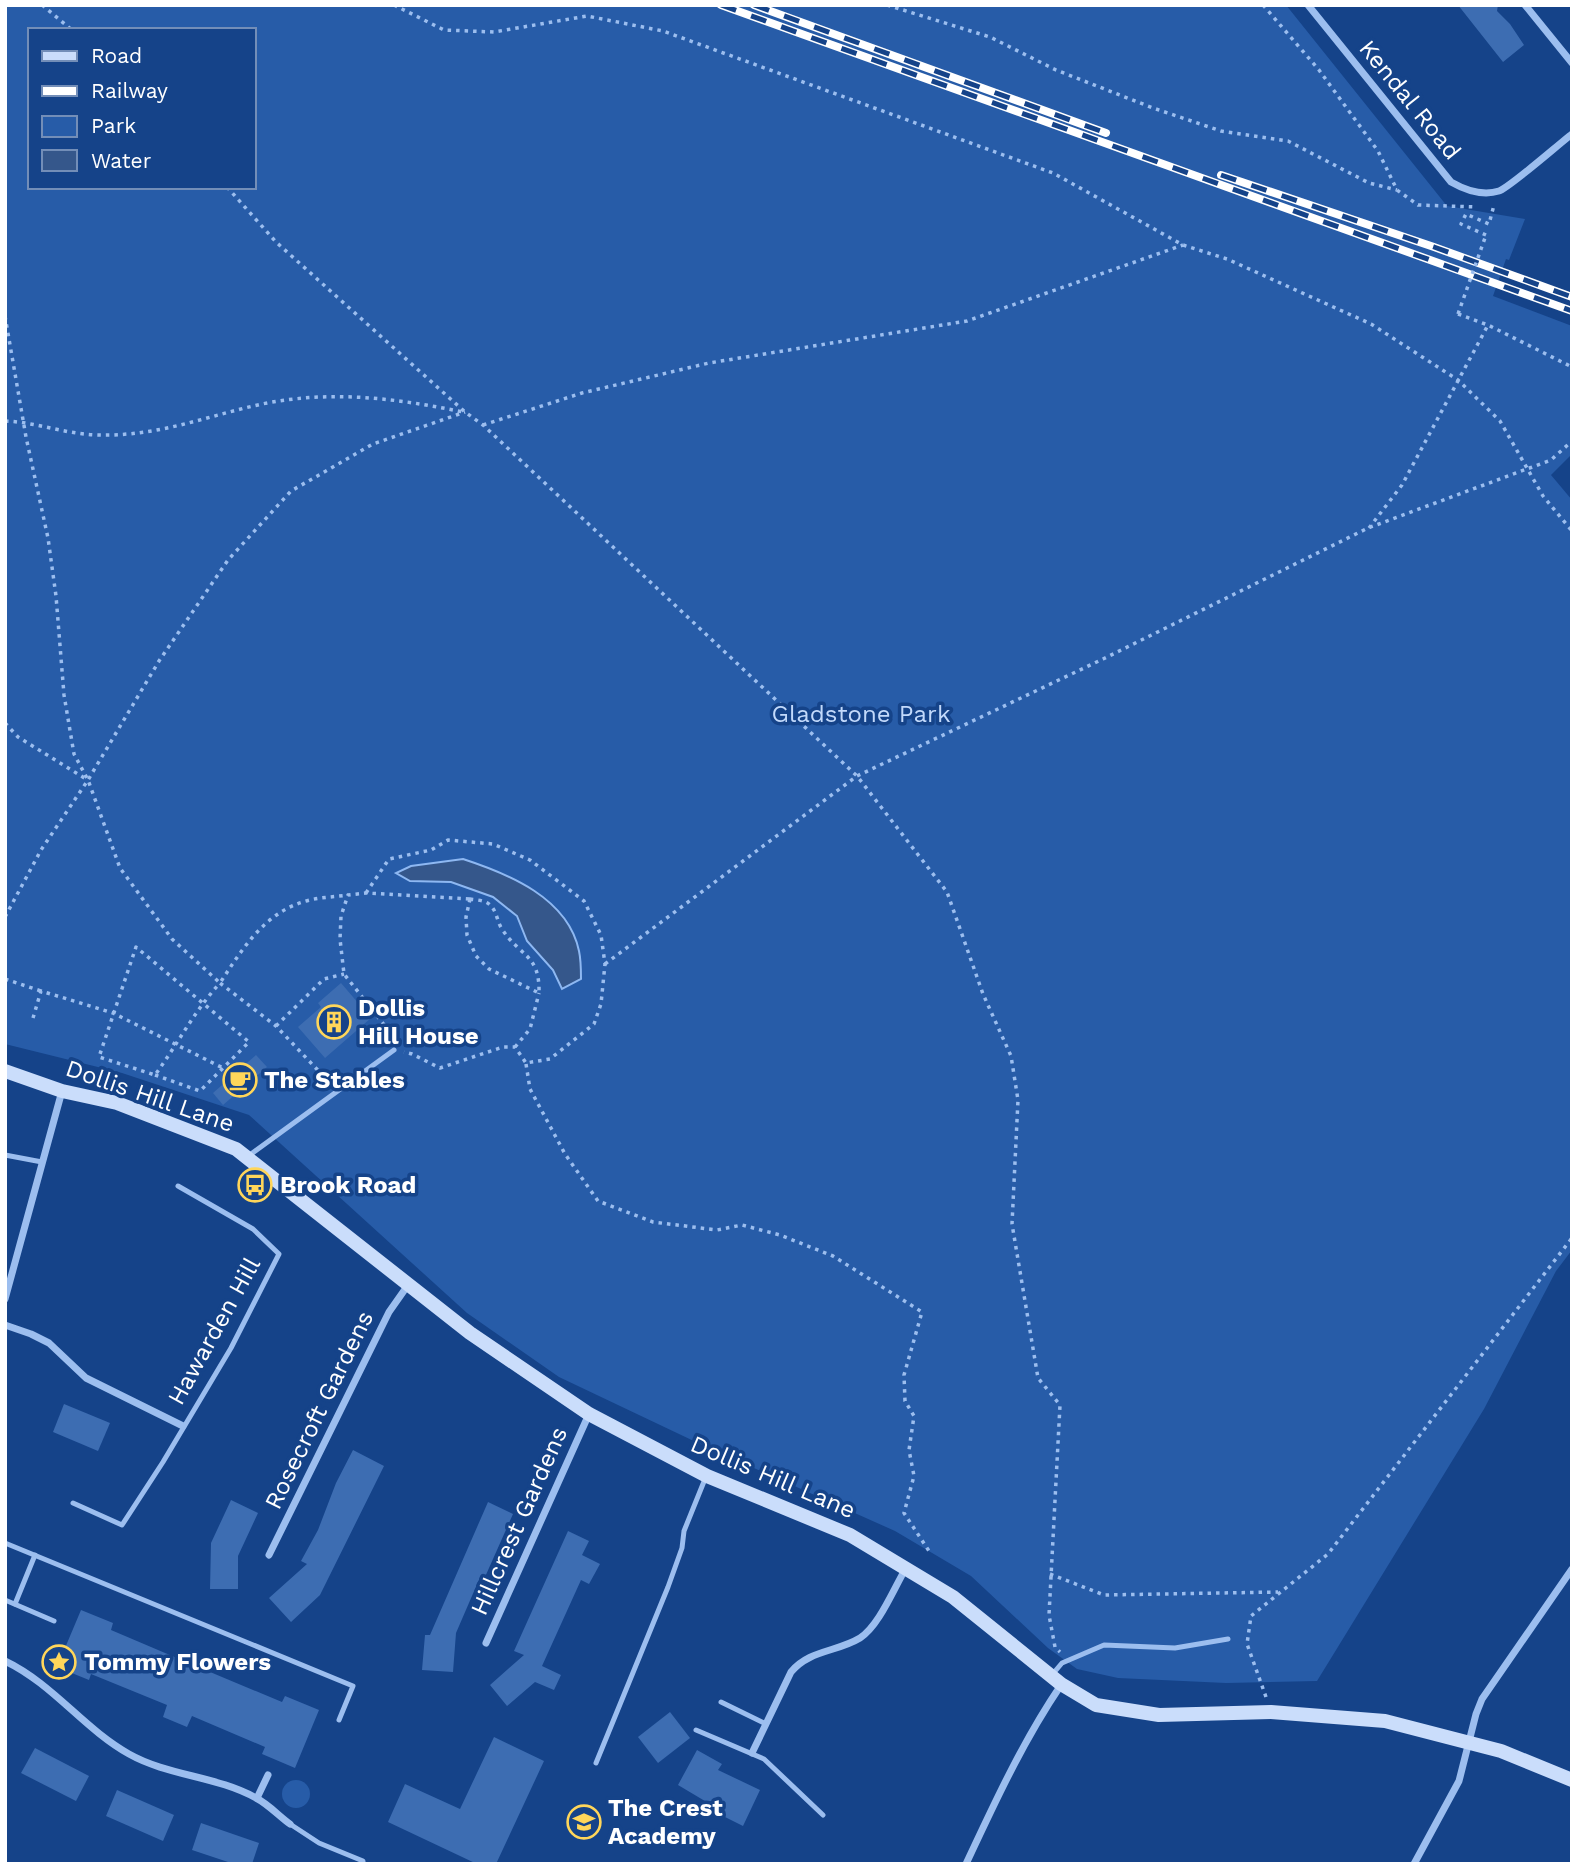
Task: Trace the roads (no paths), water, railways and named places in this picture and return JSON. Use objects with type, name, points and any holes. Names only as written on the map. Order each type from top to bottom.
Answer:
[{"type":"street","name":"Kendal Road","points":[[1308,5],[1451,182],[1462,189],[1478,192],[1502,191],[1572,134]]},
{"type":"street","points":[[1525,5],[1572,63]]},
{"type":"street","name":"Dollis Hill Lane","points":[[5,1072],[62,1091],[117,1103],[236,1149],[470,1333],[589,1415],[707,1476],[850,1535],[953,1597],[1056,1680],[1096,1705],[1159,1715],[1271,1712],[1385,1721],[1501,1751],[1572,1780]]},
{"type":"street","points":[[5,1298],[62,1091]]},
{"type":"street","name":"Rosecroft Gardens","points":[[270,1555],[389,1311],[408,1285]]},
{"type":"street","name":"Hawarden Hill","points":[[5,1325],[49,1343],[86,1378],[183,1426]]},
{"type":"street","name":"Hillcrest Gardens","points":[[486,1643],[589,1415]]},
{"type":"street","points":[[752,1753],[791,1672],[799,1662],[858,1639],[870,1630],[906,1568]]},
{"type":"street","points":[[1414,1864],[1459,1781],[1482,1699],[1572,1570]]},
{"type":"street","points":[[5,1661],[46,1688],[83,1723],[143,1762],[226,1786],[257,1798],[290,1824]]},
{"type":"street","points":[[966,1864],[1056,1680]]},
{"type":"street","points":[[257,1798],[268,1775]]},
{"type":"lane","points":[[247,1157],[394,1051]]},
{"type":"lane","points":[[5,1155],[43,1163]]},
{"type":"lane","name":"Hawarden Hill","points":[[73,1503],[122,1525],[231,1348],[279,1254],[253,1228],[178,1186]]},
{"type":"lane","points":[[596,1763],[672,1577],[687,1522],[707,1476]]},
{"type":"lane","points":[[5,1543],[353,1686],[339,1720]]},
{"type":"lane","points":[[15,1604],[36,1555]]},
{"type":"lane","points":[[5,1600],[54,1621]]},
{"type":"lane","points":[[1056,1680],[1062,1663],[1104,1645],[1175,1648],[1228,1639]]},
{"type":"lane","points":[[721,1702],[766,1724]]},
{"type":"lane","points":[[696,1730],[764,1759],[823,1815]]},
{"type":"lane","points":[[290,1824],[319,1843],[363,1861],[363,1864]]},
{"type":"water","points":[[463,859],[517,881],[550,903],[563,916],[573,932],[580,954],[581,979],[562,989],[553,970],[527,941],[517,916],[493,897],[451,882],[410,881],[396,873],[411,866]]},
{"type":"railway","points":[[721,5],[1572,311]]},
{"type":"railway","points":[[754,5],[1106,133]]},
{"type":"railway","points":[[1221,175],[1572,297]]},
{"type":"place","name":"Dollis Hill House","points":[[334,1022]]},
{"type":"place","name":"The Stables","points":[[240,1080]]},
{"type":"place","name":"Brook Road","points":[[255,1185]]},
{"type":"place","name":"Tommy Flowers","points":[[59,1662]]},
{"type":"place","name":"The Crest Academy","points":[[584,1822]]},
{"type":"park label","name":"Gladstone Park","points":[[861,714]]}]
